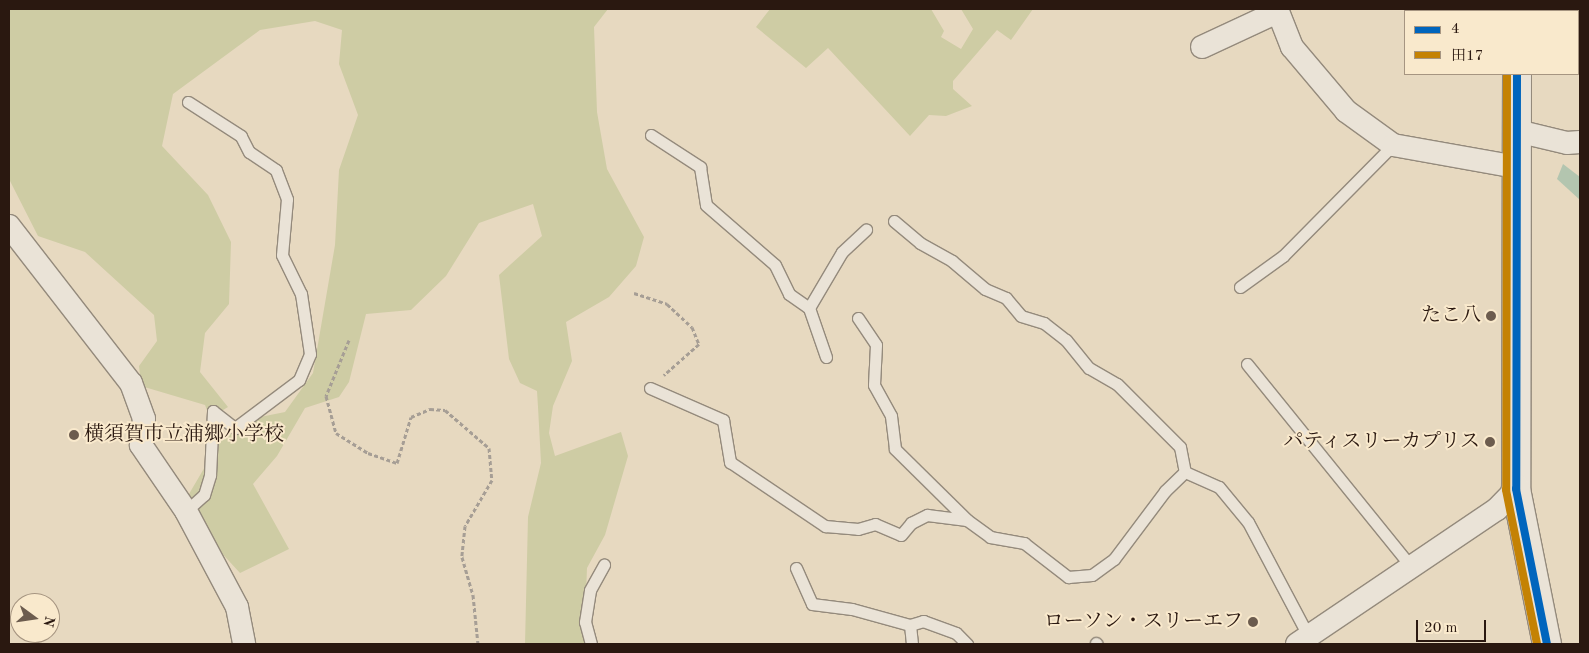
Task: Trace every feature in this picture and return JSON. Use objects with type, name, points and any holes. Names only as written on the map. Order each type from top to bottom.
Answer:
[{"type":"street","points":[[1202,47],[1277,11],[1292,47],[1346,111],[1393,145],[1517,166]]},
{"type":"street","points":[[1517,75],[1516,489],[1547,644]]},
{"type":"street","points":[[1518,131],[1567,143],[1580,142]]},
{"type":"street","points":[[9,226],[131,383],[144,420],[141,446],[186,511],[237,607],[244,644]]},
{"type":"street","points":[[1303,641],[1497,509],[1516,489]]},
{"type":"lane","points":[[186,511],[204,496],[210,475],[212,411],[235,428],[299,380],[310,354],[300,294],[282,255],[287,200],[276,170],[249,152],[241,136],[188,102]]},
{"type":"lane","points":[[651,135],[700,167],[706,205],[775,265],[789,294],[809,308],[826,357]]},
{"type":"lane","points":[[1240,287],[1283,256],[1393,145]]},
{"type":"lane","points":[[894,221],[920,243],[952,261],[985,289],[1006,298],[1022,316],[1044,323],[1066,340],[1089,368],[1116,384],[1180,447],[1185,472]]},
{"type":"lane","points":[[809,308],[842,252],[866,230]]},
{"type":"lane","points":[[858,318],[876,346],[874,385],[891,416],[895,449],[968,520],[990,537],[1024,543],[1068,577],[1092,575],[1114,559],[1165,492],[1185,472]]},
{"type":"lane","points":[[1247,364],[1412,568]]},
{"type":"lane","points":[[650,388],[723,420],[730,462],[825,526],[858,529],[875,524],[901,535],[911,523],[927,515],[968,520]]},
{"type":"lane","points":[[1185,472],[1219,487],[1248,522],[1303,641]]},
{"type":"lane","points":[[591,644],[585,622],[590,590],[604,565]]},
{"type":"lane","points":[[796,568],[812,604],[852,609],[910,625],[923,621],[956,633],[967,644]]},
{"type":"lane","points":[[910,625],[912,644]]},
{"type":"path","points":[[634,293],[667,304],[692,327],[699,344],[650,388]]},
{"type":"path","points":[[349,340],[326,396],[336,433],[368,453],[397,464],[411,417],[430,409],[445,410],[489,448],[492,480],[465,526],[462,557],[474,594],[478,644]]},
{"type":"shaded area","points":[[9,9],[608,9],[594,27],[597,112],[607,169],[644,237],[636,266],[609,297],[566,322],[572,361],[553,406],[549,433],[555,456],[621,432],[628,456],[605,535],[587,568],[584,644],[525,644],[528,517],[541,463],[537,391],[520,383],[509,359],[499,275],[542,236],[533,204],[479,223],[446,276],[411,310],[366,314],[349,382],[339,397],[305,408],[277,456],[253,484],[289,549],[240,573],[206,536],[189,494],[223,436],[235,422],[285,412],[313,373],[335,245],[339,170],[358,115],[339,64],[342,30],[315,21],[260,30],[173,94],[162,146],[208,195],[231,242],[229,304],[205,333],[200,372],[228,407],[210,418],[205,405],[141,386],[139,366],[157,341],[154,315],[85,252],[38,236],[9,179]]},
{"type":"shaded area","points":[[770,9],[931,9],[944,31],[941,37],[961,49],[973,29],[961,9],[1033,9],[1011,40],[997,30],[953,81],[953,89],[972,106],[946,116],[929,115],[910,136],[828,48],[806,68],[756,27]]},
{"type":"shaded area","points":[[1563,164],[1580,177],[1580,200],[1557,179]]},
{"type":"transit line","name":"田17","points":[[1507,75],[1506,490],[1537,644]]},
{"type":"transit line","name":"4","points":[[1517,75],[1516,489],[1547,644]]},
{"type":"place","name":"たこ八","points":[[1491,316]]},
{"type":"place","name":"横須賀市立浦郷小学校","points":[[74,435]]},
{"type":"place","name":"パティスリーカプリス","points":[[1490,442]]},
{"type":"place","name":"ローソン・スリーエフ","points":[[1253,622]]}]
